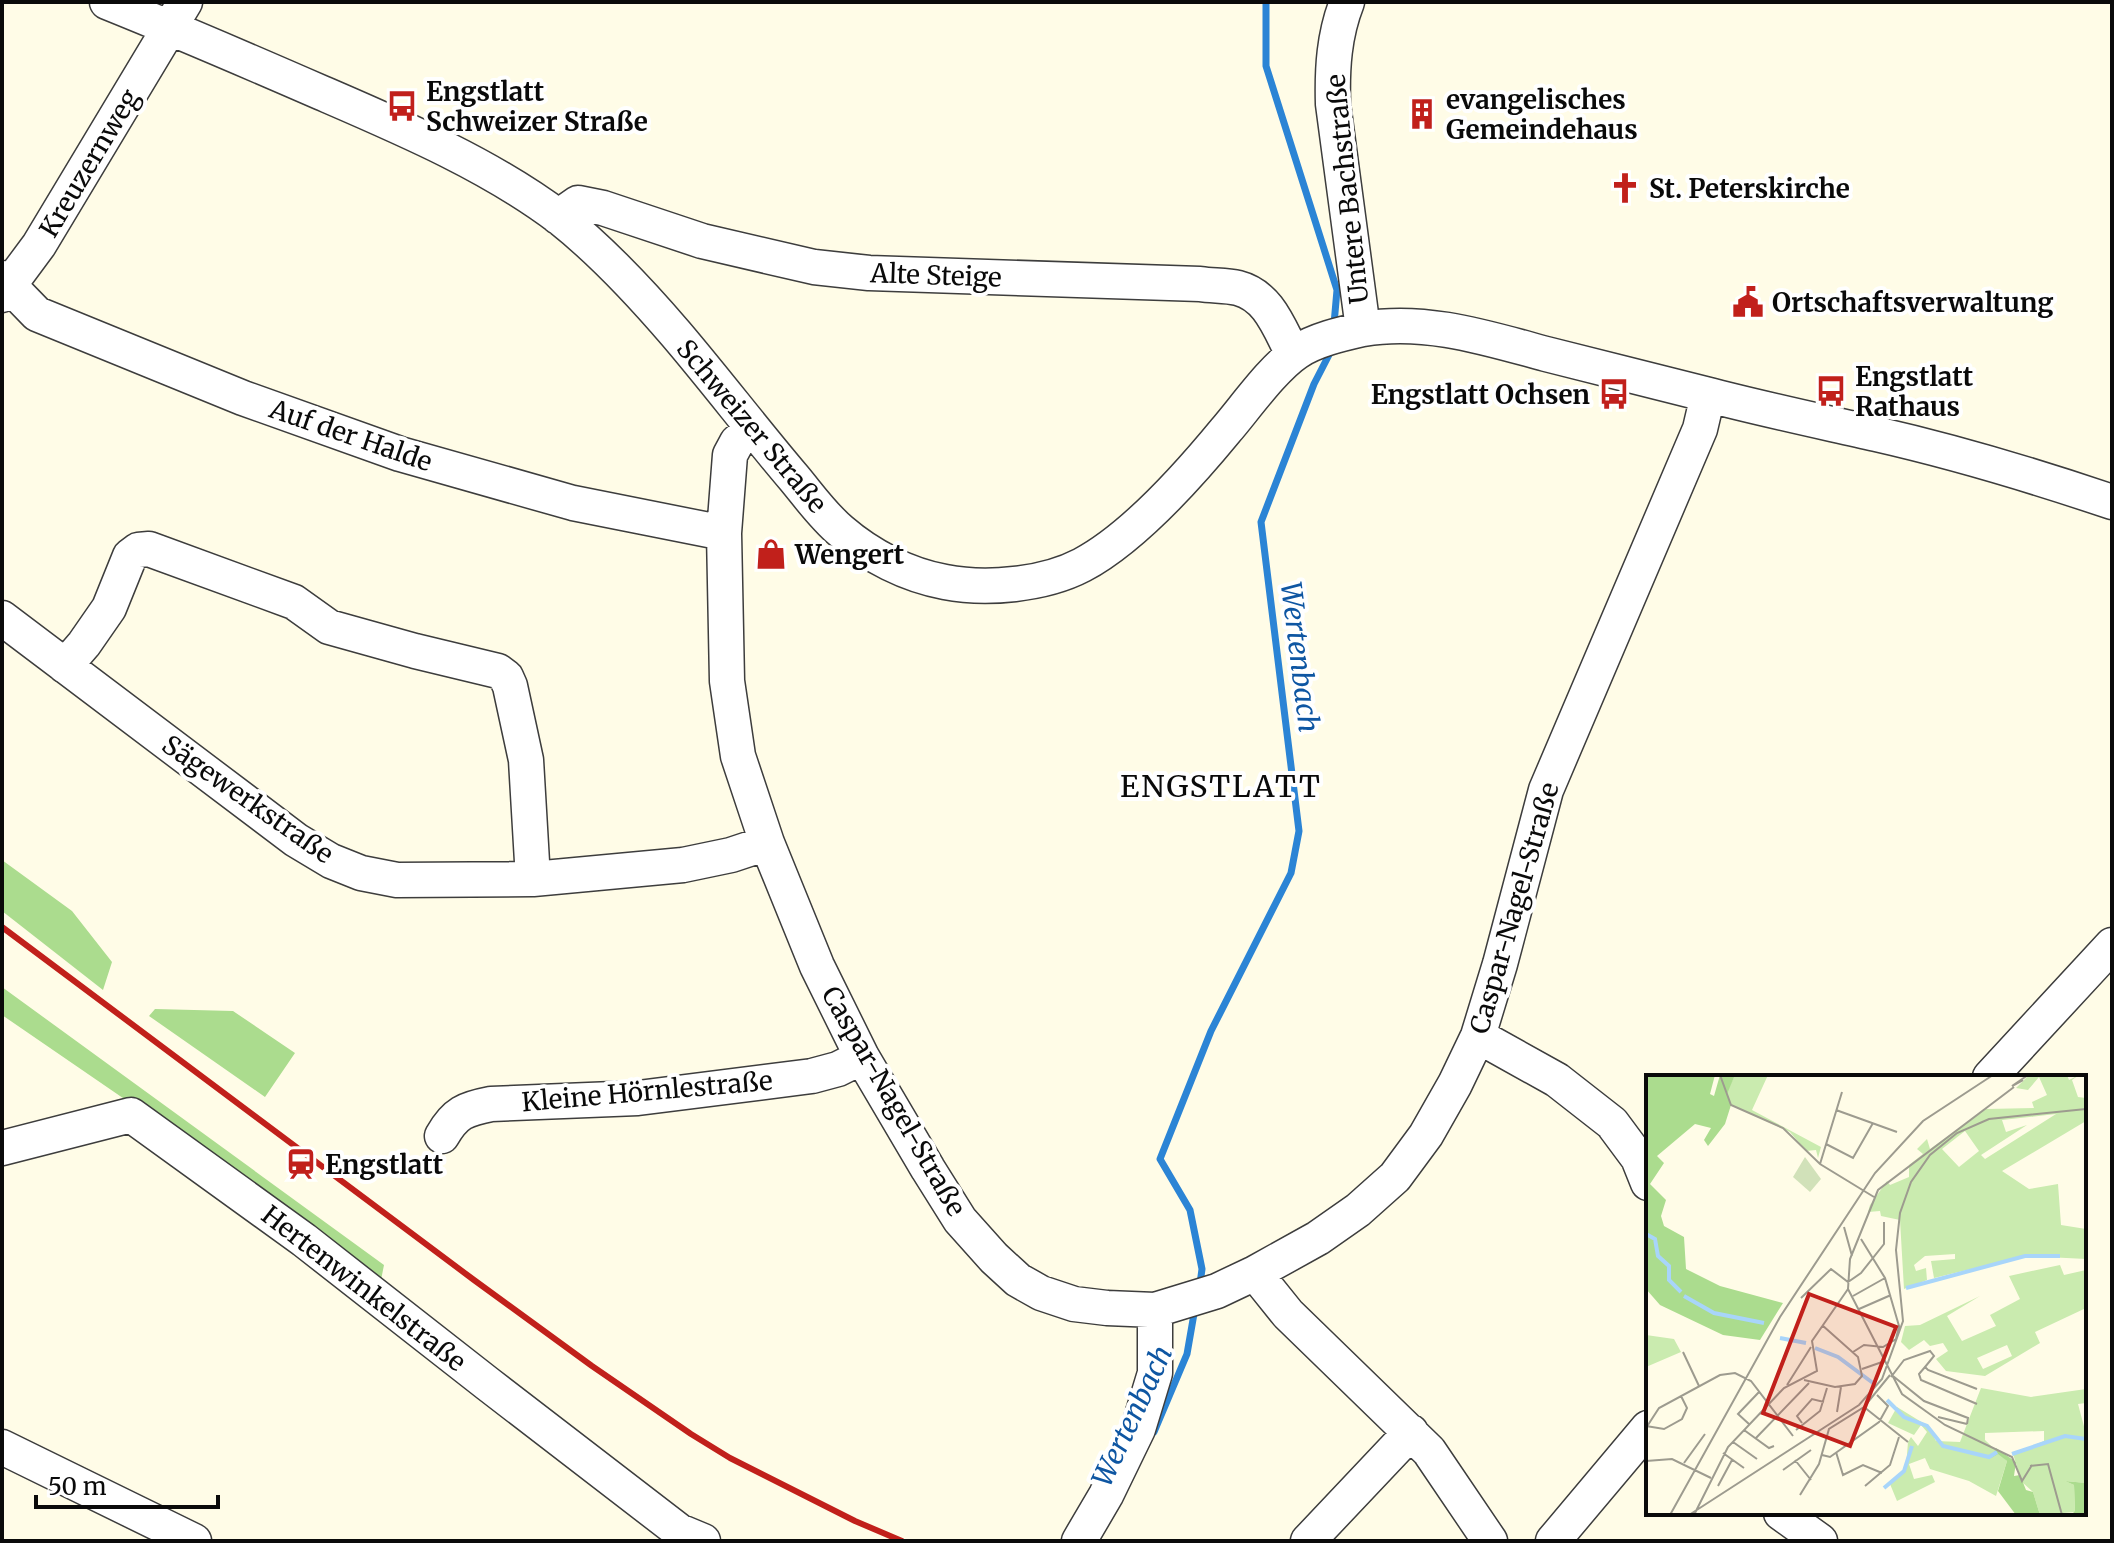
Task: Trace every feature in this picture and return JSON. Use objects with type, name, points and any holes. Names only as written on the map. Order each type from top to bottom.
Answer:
[{"type":"street","name":"Schweizer Straße","points":[[107,2],[177,15],[507,183],[558,217],[599,252],[649,303],[840,530],[877,557],[937,581],[997,585],[1040,580],[1078,568],[1115,544],[1196,466],[1255,394],[1306,348]]},
{"type":"street","name":"Untere Bachstraße","points":[[1347,2],[1340,21],[1332,67],[1333,104],[1363,329]]},
{"type":"street","name":"Kreuzernweg","points":[[5,286],[39,245],[177,15]]},
{"type":"street","name":"Alte Steige","points":[[558,217],[578,203],[603,208],[702,241],[814,267],[869,273],[1237,288],[1265,302],[1306,348]]},
{"type":"street","name":"Auf der Halde","points":[[5,286],[37,314],[243,398],[400,454],[573,503],[724,533]]},
{"type":"street","points":[[1306,348],[1363,329],[1403,325],[1458,331],[1943,451],[2112,502]]},
{"type":"street","name":"Caspar-Nagel-Straße","points":[[753,429],[737,442],[730,455],[724,533],[727,681],[738,756],[767,843],[817,966],[862,1057],[960,1220],[994,1258],[1018,1280],[1041,1293],[1074,1304],[1107,1308],[1166,1306],[1217,1291],[1318,1238],[1358,1210],[1395,1177],[1426,1135],[1478,1036],[1546,790],[1700,429],[1708,395]]},
{"type":"street","points":[[65,666],[109,608],[130,556],[138,550],[149,549],[294,602],[329,627],[498,671],[506,677],[510,686],[526,760],[533,879]]},
{"type":"street","name":"Sägewerkstraße","points":[[2,618],[296,840],[331,861],[361,873],[397,880],[533,879],[683,865],[731,855],[767,843]]},
{"type":"street","points":[[1992,1075],[2112,945]]},
{"type":"street","points":[[1478,1036],[1557,1080],[1612,1123],[1638,1158],[1646,1178]]},
{"type":"street","name":"Kleine Hörnlestraße","points":[[442,1136],[451,1121],[461,1113],[482,1106],[638,1098],[812,1076],[838,1069],[862,1057]]},
{"type":"street","name":"Hertenwinkelstraße","points":[[2,1148],[131,1115],[304,1240],[685,1538]]},
{"type":"street","points":[[1255,1273],[1288,1314],[1429,1451],[1490,1541]]},
{"type":"street","points":[[1079,1541],[1106,1495],[1138,1429],[1155,1373],[1166,1306]]},
{"type":"street","points":[[1553,1541],[1646,1430]]},
{"type":"street","points":[[1308,1541],[1411,1432]]},
{"type":"street","points":[[2,1447],[194,1541]]},
{"type":"street","points":[[1784,1515],[1820,1541]]},
{"type":"green space","points":[[2,860],[72,911],[112,962],[103,990],[2,911]]},
{"type":"green space","points":[[2,987],[384,1265],[380,1285],[136,1107],[2,1015]]},
{"type":"green space","points":[[155,1009],[233,1011],[295,1053],[265,1097],[149,1016]]},
{"type":"waterway","name":"Wertenbach","points":[[1266,2],[1266,66],[1337,290],[1334,324]]},
{"type":"waterway","name":"Wertenbach","points":[[1200,1284],[1202,1269],[1190,1210],[1160,1159],[1211,1031],[1291,873],[1299,831],[1261,522],[1314,384],[1332,349]]},
{"type":"waterway","name":"Wertenbach","points":[[1154,1432],[1187,1354],[1195,1308]]},
{"type":"railway","points":[[2,927],[474,1280],[691,1434],[730,1458],[855,1521],[902,1541]]},
{"type":"place","name":"Engstlatt Schweizer Straße","points":[[402,106]]},
{"type":"place","name":"evangelisches Gemeindehaus","points":[[1422,114]]},
{"type":"place","name":"St. Peterskirche","points":[[1625,188]]},
{"type":"place","name":"Ortschaftsverwaltung","points":[[1748,302]]},
{"type":"place","name":"Engstlatt Rathaus","points":[[1831,391]]},
{"type":"place","name":"Engstlatt Ochsen","points":[[1614,394]]},
{"type":"place","name":"Wengert","points":[[771,554]]},
{"type":"place","name":"Engstlatt","points":[[301,1164]]},
{"type":"district","name":"ENGSTLATT","points":[[1221,786]]}]
